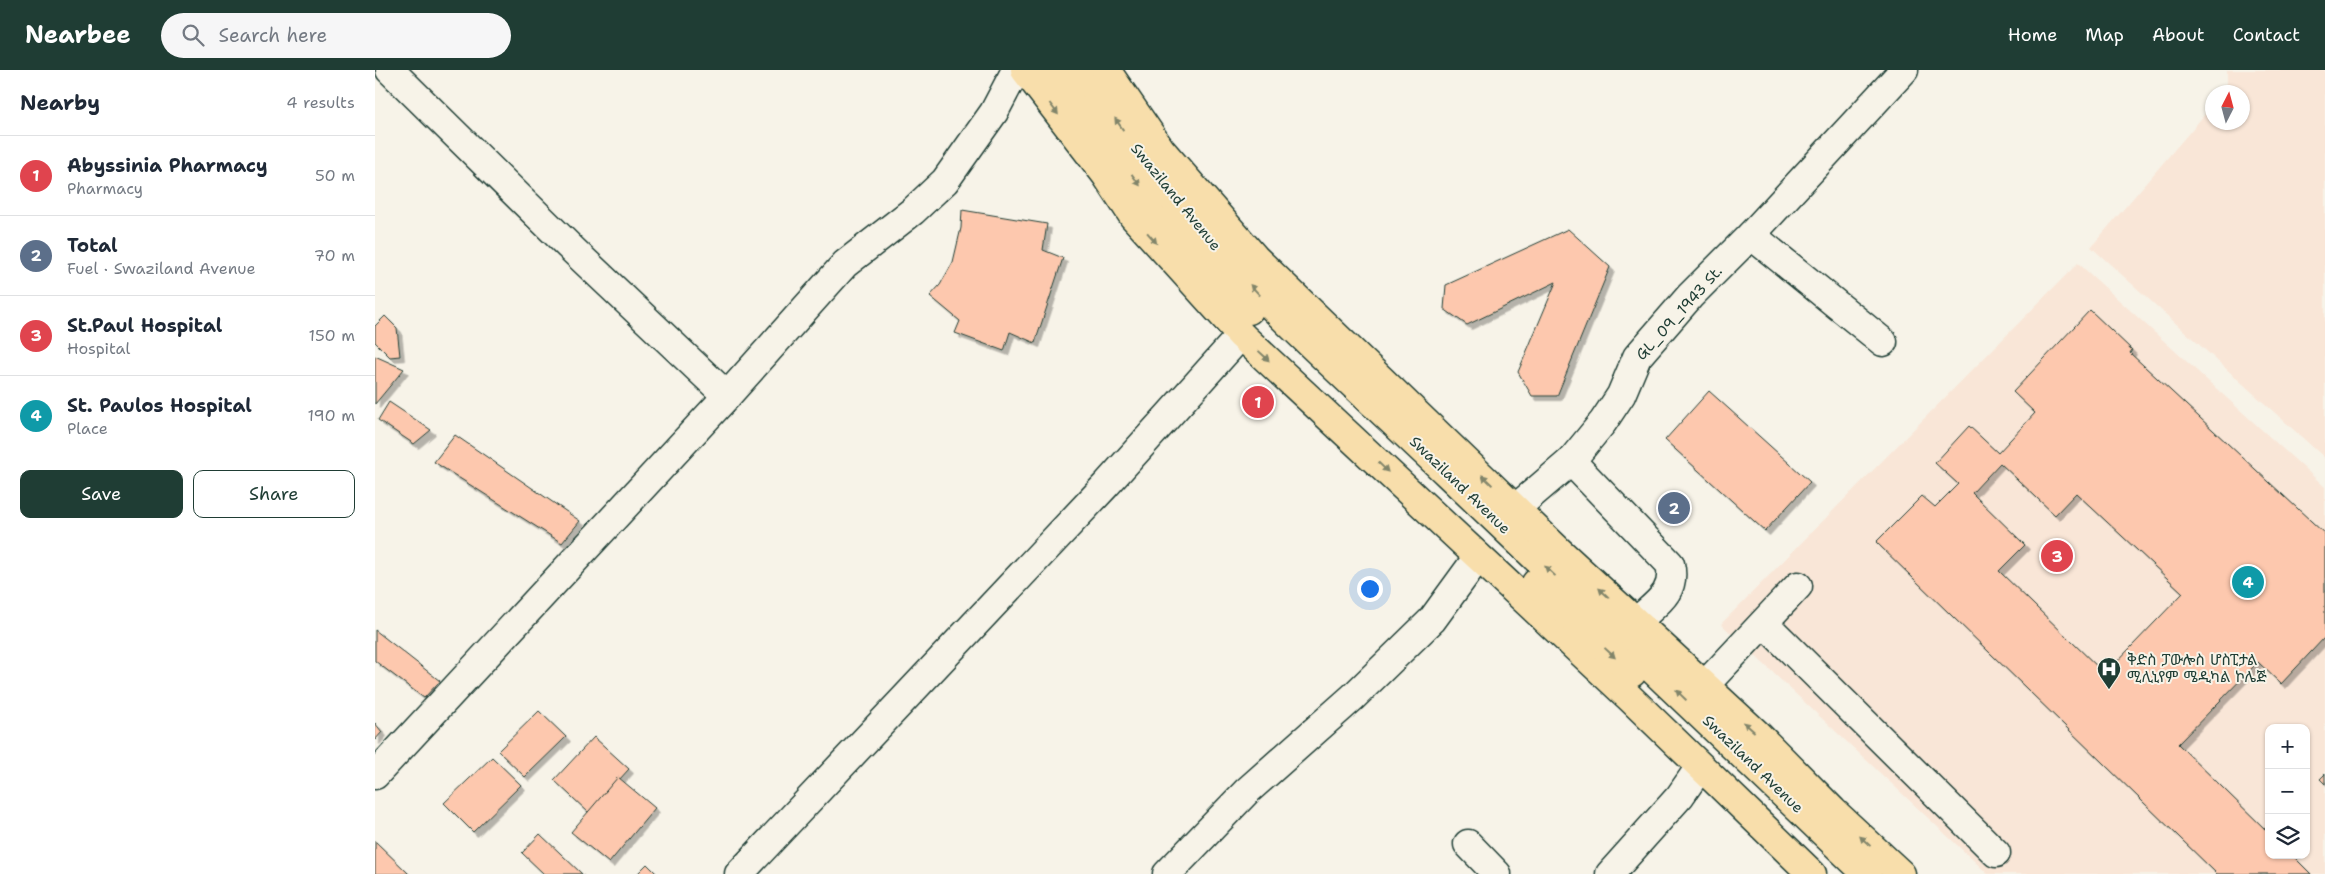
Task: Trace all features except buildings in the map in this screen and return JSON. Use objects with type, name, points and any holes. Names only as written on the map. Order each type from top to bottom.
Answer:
[{"type":"main road","points":[[1025,70],[1106,175],[1133,216],[1241,335],[1812,874]]},
{"type":"main road","name":"Swaziland Avenue","points":[[1056,70],[1158,209],[1205,265],[1259,320],[1714,750],[1842,874]]},
{"type":"main road","name":"Swaziland Avenue","points":[[1082,70],[1137,151],[1194,224],[1259,294],[1324,360],[1422,449],[1867,874]]},
{"type":"main road","points":[[1106,70],[1161,150],[1211,210],[1255,258],[1703,686],[1756,733],[1833,811],[1901,874]]},
{"type":"street","points":[[390,70],[574,251],[727,396]]},
{"type":"street","points":[[375,775],[727,396],[845,264],[913,211],[945,181],[994,112],[1016,70]]},
{"type":"street","name":"GL_09_1943 St.","points":[[1516,508],[1571,461],[1603,422],[1621,395],[1637,357],[1690,296],[1751,235],[1905,70]]},
{"type":"street","points":[[1751,235],[1883,342]]},
{"type":"street","points":[[739,874],[1106,485],[1241,335]]},
{"type":"street","points":[[1571,461],[1670,564],[1673,577],[1669,591],[1636,622]]},
{"type":"street","points":[[1167,874],[1247,791],[1353,697],[1432,620],[1478,557]]},
{"type":"street","points":[[1703,686],[1798,586]]},
{"type":"street","points":[[1763,622],[1997,853]]},
{"type":"street","points":[[1611,874],[1681,796],[1700,767]]},
{"type":"street","points":[[1468,844],[1497,874]]},
{"type":"shaded area","points":[[2227,70],[2325,70],[2325,458],[2091,247],[2205,114],[2205,130],[2250,130],[2250,85],[2227,85]]},
{"type":"shaded area","points":[[2078,263],[2325,487],[2325,874],[1988,874],[1721,624]]},
{"type":"place","name":"Abyssinia Pharmacy","points":[[1258,402]]},
{"type":"place","name":"Total","points":[[1674,508]]},
{"type":"place","name":"St.Paul Hospital","points":[[2057,556]]},
{"type":"place","name":"St. Paulos Hospital","points":[[2248,582]]},
{"type":"place","name":"ቅድስ ፓውሎስ ሆስፒታል ሚሊኒየም ሜዲካል ኮሌጅ","points":[[2109,690]]}]
